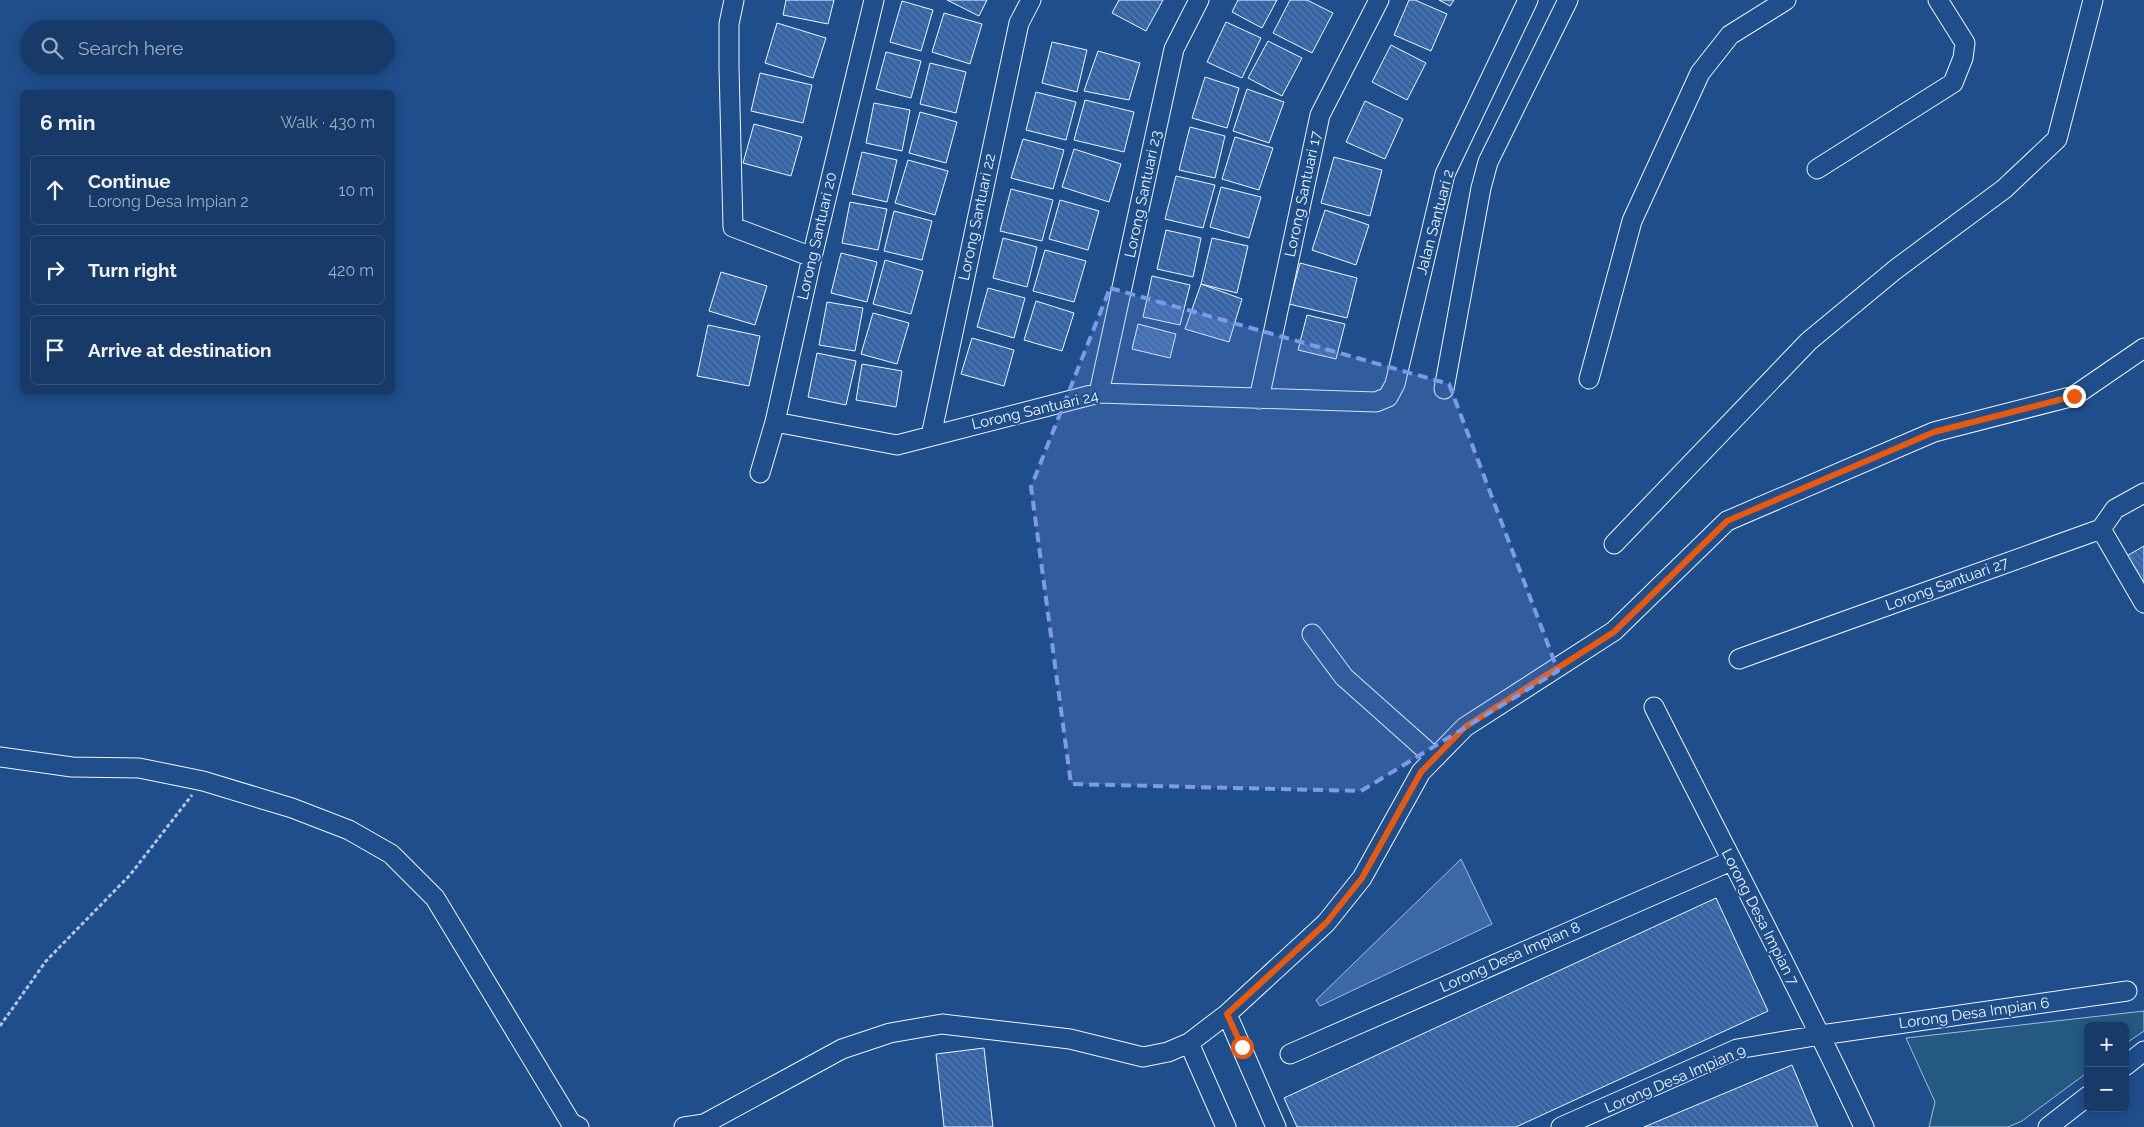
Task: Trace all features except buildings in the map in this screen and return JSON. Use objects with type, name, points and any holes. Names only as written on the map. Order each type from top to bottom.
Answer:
[{"type":"street","points":[[734,0],[730,24],[729,67],[733,227],[812,257]]},
{"type":"street","name":"Lorong Santuari 20","points":[[760,473],[775,422],[812,257],[874,0]]},
{"type":"street","name":"Lorong Santuari 22","points":[[930,436],[1019,23],[1031,0]]},
{"type":"street","name":"Lorong Santuari 23","points":[[1099,394],[1174,49],[1199,0]]},
{"type":"street","name":"Lorong Santuari 17","points":[[1259,399],[1320,115],[1380,0]]},
{"type":"street","name":"Jalan Santuari 2","points":[[1388,397],[1395,384],[1445,174],[1528,0]]},
{"type":"street","points":[[1444,389],[1481,188],[1488,162],[1568,0]]},
{"type":"street","points":[[1589,379],[1632,221],[1700,73],[1730,34],[1786,0]]},
{"type":"street","points":[[1817,168],[1953,83],[1965,43],[1938,0]]},
{"type":"street","points":[[1614,544],[1809,341],[1896,269],[2004,189],[2057,139],[2093,0]]},
{"type":"street","points":[[684,1127],[704,1124],[842,1049],[890,1033],[942,1024],[1070,1039],[1143,1057],[1168,1052],[1189,1043],[1227,1014],[1326,923],[1362,878],[1421,772],[1465,727],[1614,632],[1727,521],[1934,432],[2074,396],[2144,348]]},
{"type":"street","name":"Lorong Santuari 24","points":[[775,422],[897,445],[1099,394],[1376,402],[1388,397]]},
{"type":"street","points":[[2144,493],[2116,509],[2101,529],[2144,603]]},
{"type":"street","name":"Lorong Santuari 27","points":[[1740,659],[2101,529]]},
{"type":"street","points":[[1312,634],[1344,677],[1435,758]]},
{"type":"street","name":"Lorong Desa Impian 7","points":[[1654,707],[1821,1035],[1864,1127]]},
{"type":"street","points":[[0,757],[72,767],[139,768],[203,781],[282,805],[349,830],[391,854],[435,898],[571,1123],[580,1127]]},
{"type":"street","name":"Lorong Desa Impian 8","points":[[1290,1054],[1731,861]]},
{"type":"street","name":"Lorong Desa Impian 6","points":[[1821,1035],[2127,991]]},
{"type":"street","points":[[1227,1014],[1276,1127]]},
{"type":"street","name":"Lorong Desa Impian 9","points":[[1561,1127],[1738,1049],[1821,1035]]},
{"type":"street","points":[[1189,1043],[1226,1127]]},
{"type":"street","points":[[2129,1063],[2144,1052]]},
{"type":"street","points":[[2048,1127],[2084,1099]]},
{"type":"path","points":[[0,1026],[46,961],[130,875],[203,781]]},
{"type":"highlighted area","points":[[1110,288],[1449,384],[1558,671],[1361,791],[1071,784],[1031,487]]},
{"type":"shaded area","points":[[1461,859],[1492,924],[1320,1006],[1316,1000]]},
{"type":"shaded area","points":[[2144,1011],[2144,1031],[2129,1041],[2129,1022],[2084,1022],[2084,1075],[2022,1121],[2008,1127],[1929,1127],[1935,1102],[1906,1038]]},
{"type":"route","points":[[1242,1047],[1227,1014],[1326,923],[1362,878],[1421,772],[1465,727],[1614,632],[1727,521],[1934,432],[2074,396]]}]
